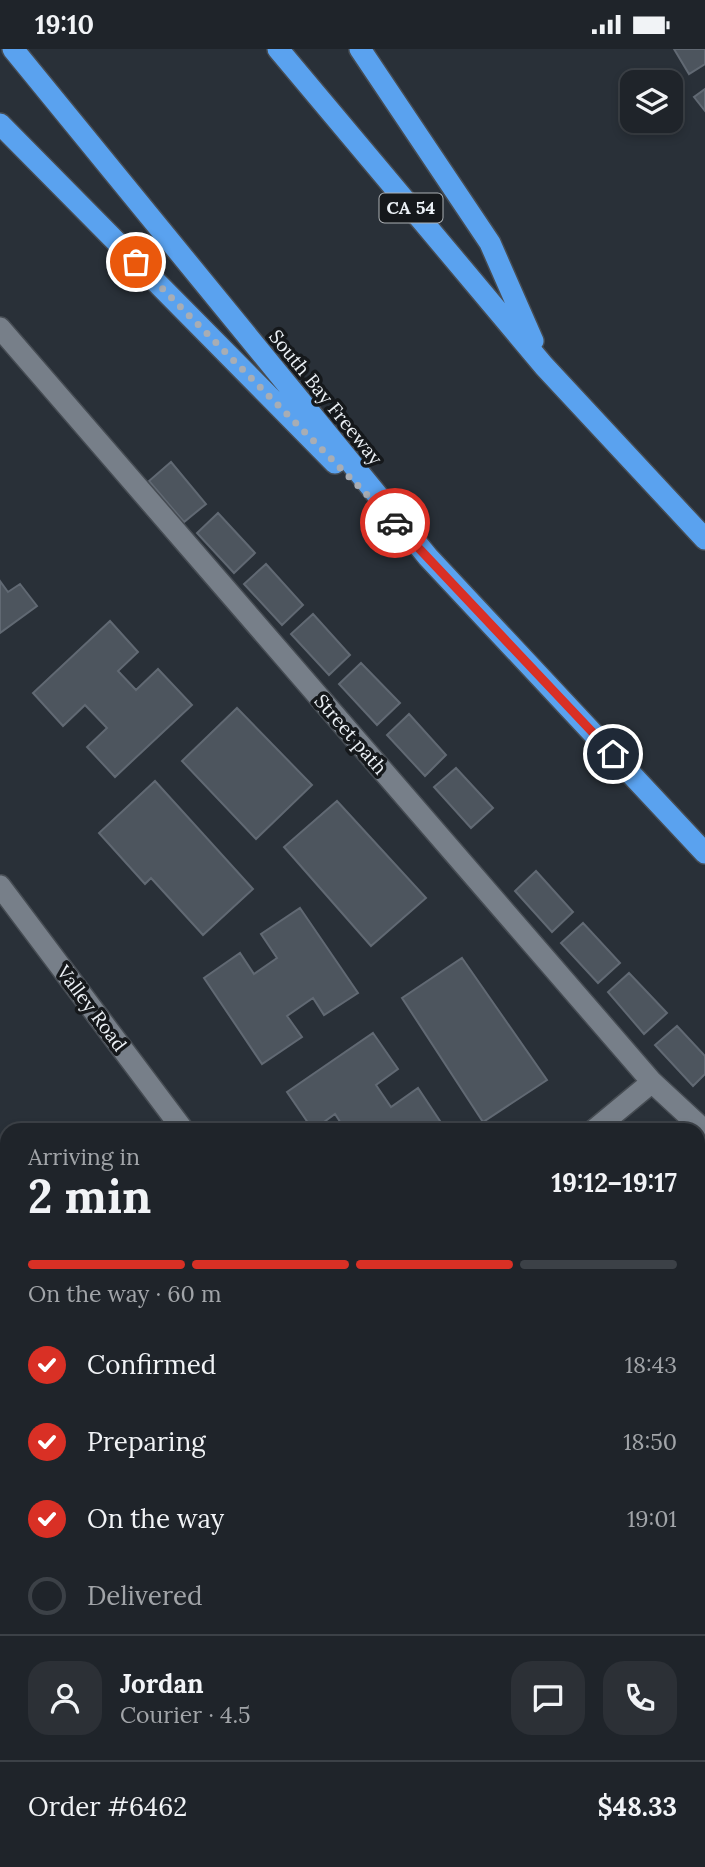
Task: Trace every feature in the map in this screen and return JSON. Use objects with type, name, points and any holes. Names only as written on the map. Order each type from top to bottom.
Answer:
[{"type":"highway","name":"South Bay Freeway","points":[[13,49],[428,557],[705,853]]},
{"type":"highway","name":"CA 54","points":[[278,49],[544,366],[705,539]]},
{"type":"highway","points":[[360,49],[490,243],[544,366]]},
{"type":"highway","points":[[0,124],[428,557]]},
{"type":"street","name":"Street path","points":[[0,328],[652,1082],[696,1123]]},
{"type":"street","name":"Valley Road","points":[[0,886],[178,1123]]},
{"type":"street","points":[[603,1123],[652,1082]]},
{"type":"building","points":[[674,49],[705,49],[705,64],[689,74]]},
{"type":"building","points":[[705,89],[705,111],[694,97]]},
{"type":"building","points":[[171,462],[206,504],[184,522],[149,481]]},
{"type":"building","points":[[218,513],[255,553],[234,573],[197,533]]},
{"type":"building","points":[[266,564],[303,605],[282,625],[244,584]]},
{"type":"building","points":[[0,581],[8,592],[20,584],[37,606],[0,633]]},
{"type":"building","points":[[313,614],[350,655],[329,675],[291,634]]},
{"type":"building","points":[[110,621],[138,652],[118,671],[136,690],[158,669],[192,705],[115,777],[87,747],[107,728],[85,705],[63,726],[33,693]]},
{"type":"building","points":[[361,663],[400,703],[377,725],[339,684]]},
{"type":"building","points":[[237,708],[312,785],[256,839],[182,761]]},
{"type":"building","points":[[409,714],[446,755],[425,776],[387,735]]},
{"type":"building","points":[[456,768],[493,808],[471,828],[434,787]]},
{"type":"building","points":[[155,781],[253,889],[203,935],[151,878],[145,884],[99,833]]},
{"type":"building","points":[[337,801],[426,898],[371,946],[284,847]]},
{"type":"building","points":[[536,871],[573,912],[552,932],[515,891]]},
{"type":"building","points":[[300,908],[358,993],[324,1015],[313,998],[287,1016],[302,1037],[262,1064],[204,978],[240,953],[254,974],[277,958],[261,934]]},
{"type":"building","points":[[583,923],[620,963],[598,983],[561,943]]},
{"type":"building","points":[[462,958],[547,1080],[483,1122],[402,998]]},
{"type":"building","points":[[629,973],[667,1013],[644,1034],[608,992]]},
{"type":"building","points":[[677,1026],[705,1056],[705,1074],[693,1086],[655,1045]]},
{"type":"building","points":[[373,1033],[398,1069],[376,1085],[391,1107],[418,1088],[441,1123],[341,1123],[335,1114],[323,1123],[308,1123],[287,1092]]},
{"type":"way so far","points":[[136,262],[395,523]]},
{"type":"route","points":[[395,523],[613,754]]}]
